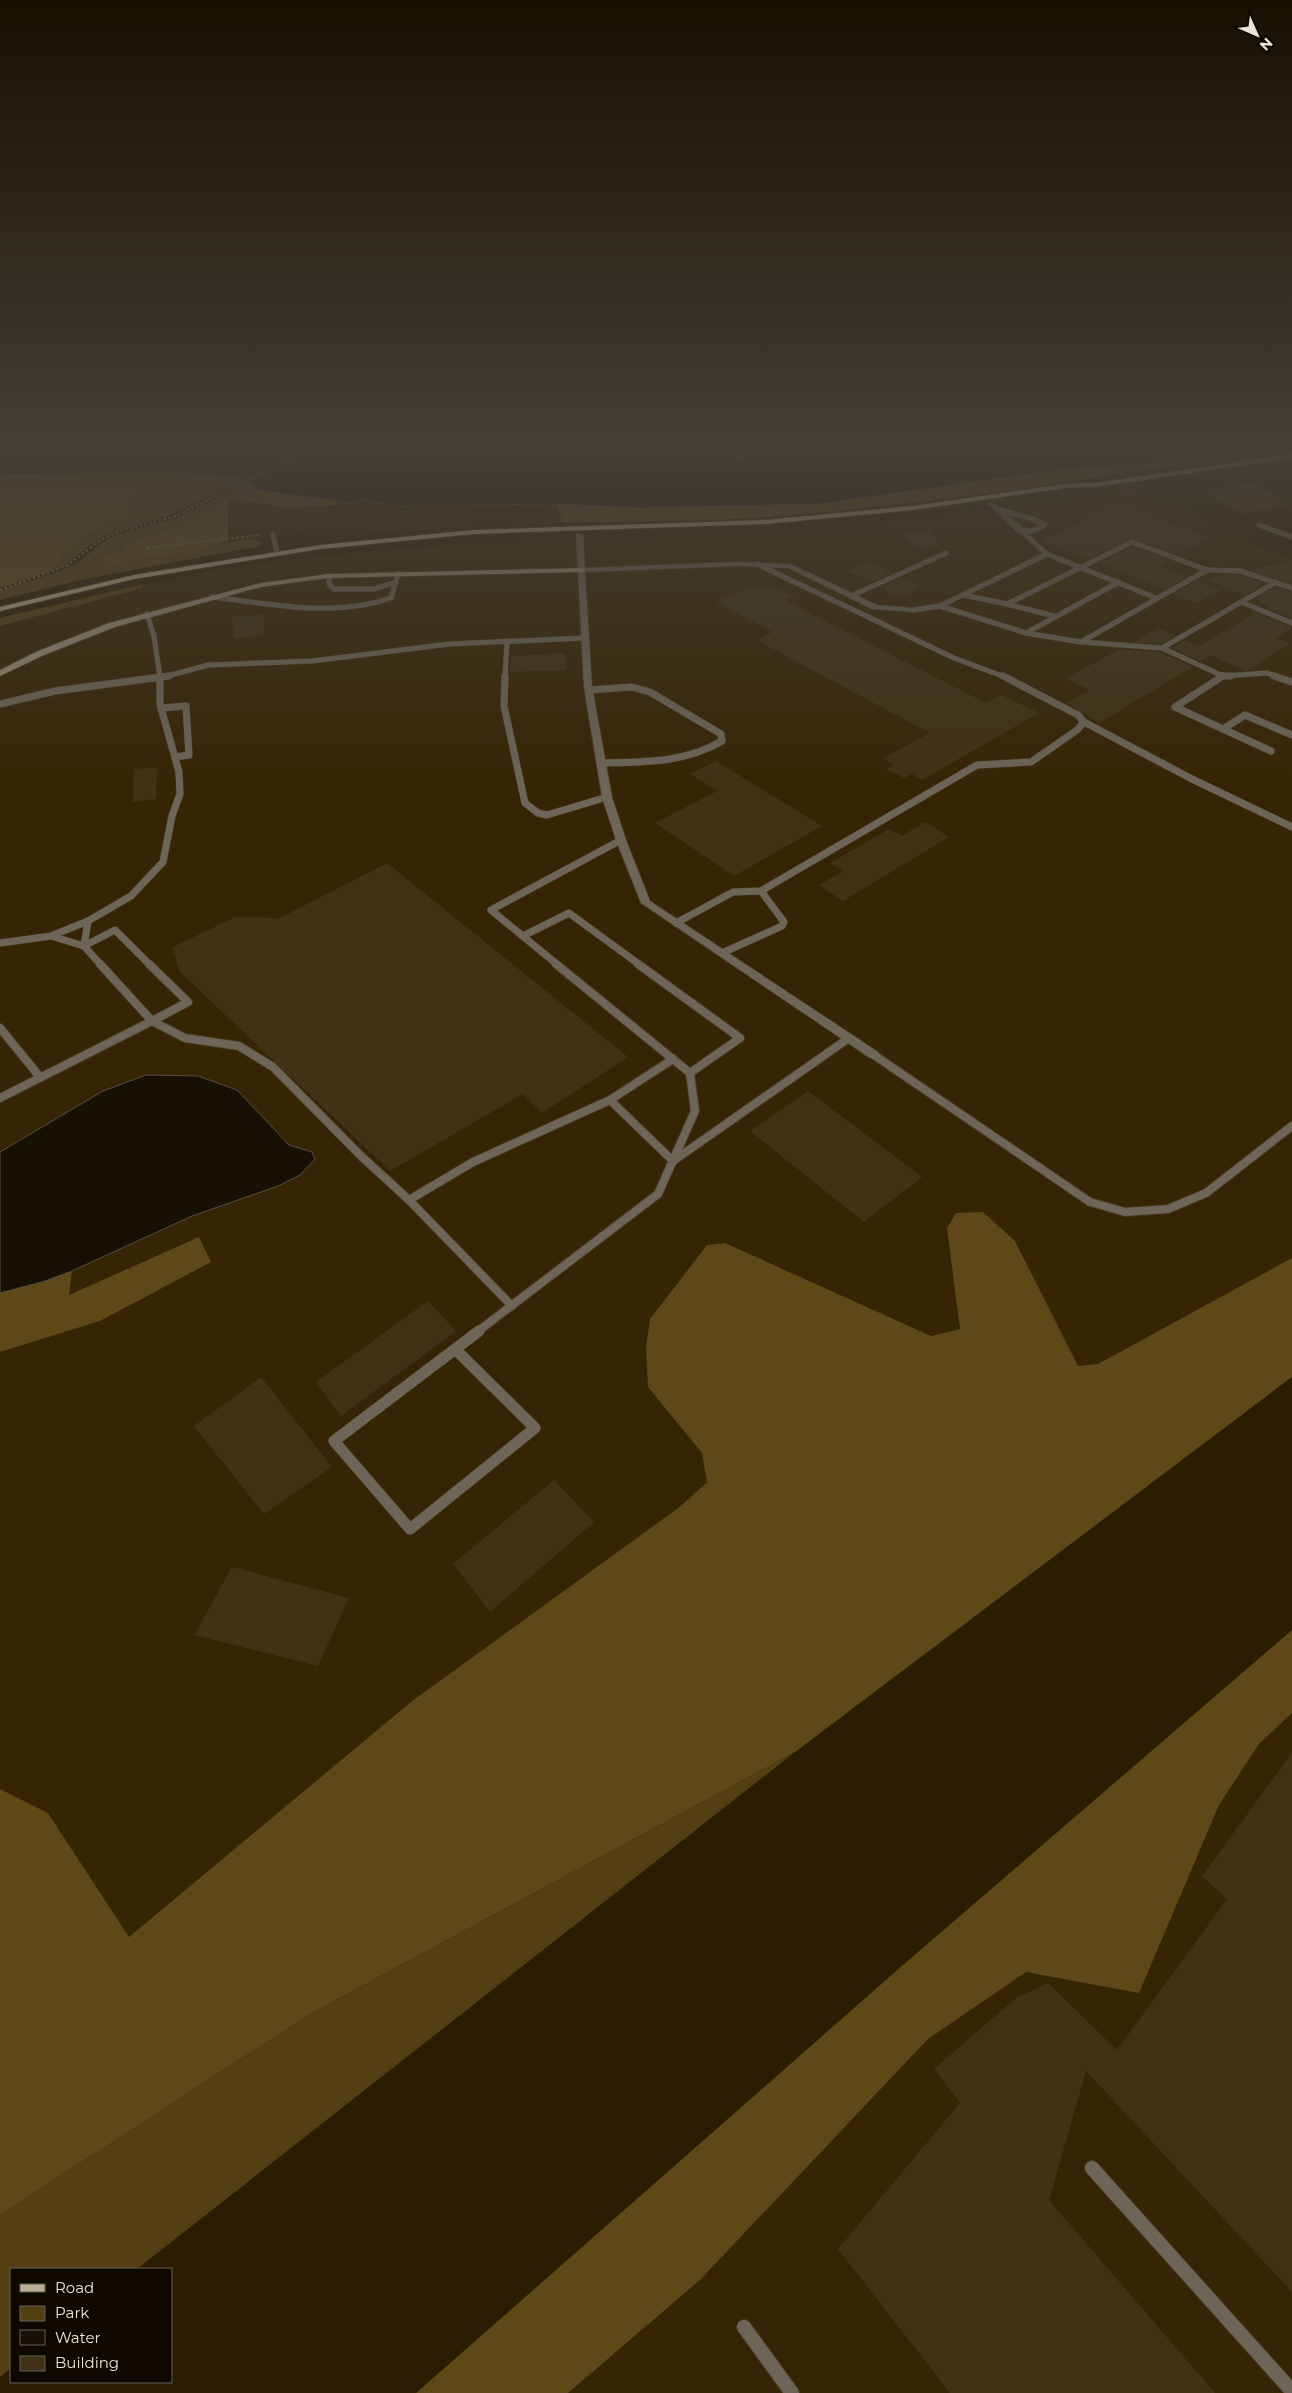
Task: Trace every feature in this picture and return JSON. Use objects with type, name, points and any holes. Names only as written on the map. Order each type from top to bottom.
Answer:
[{"type":"main road","points":[[0,609],[117,580],[226,562]]},
{"type":"street","points":[[581,562],[588,690],[607,797],[621,840],[646,903],[874,1055]]},
{"type":"street","points":[[0,673],[77,638],[147,614],[261,585],[328,576],[397,578],[758,564],[790,566],[851,596],[884,609],[912,610]]},
{"type":"lane","points":[[851,596],[927,562]]},
{"type":"lane","points":[[912,610],[940,606],[1032,562]]},
{"type":"lane","points":[[1067,562],[1156,598]]},
{"type":"lane","points":[[1007,604],[1092,562]]},
{"type":"lane","points":[[1185,562],[1207,570],[1240,571],[1292,588]]},
{"type":"lane","points":[[758,564],[954,658],[998,673],[1078,715],[1084,722],[1192,779],[1292,827]]},
{"type":"lane","points":[[1081,642],[1207,570]]},
{"type":"lane","points":[[328,576],[330,585],[334,589],[374,589],[397,578]]},
{"type":"lane","points":[[212,597],[314,607],[369,606],[391,598],[397,578]]},
{"type":"lane","points":[[1026,633],[1119,582]]},
{"type":"lane","points":[[1162,648],[1276,582]]},
{"type":"lane","points":[[962,595],[1054,616]]},
{"type":"lane","points":[[1241,602],[1292,623]]},
{"type":"lane","points":[[940,606],[1026,633],[1081,642],[1162,648],[1223,676]]},
{"type":"lane","points":[[0,943],[50,936],[88,921],[131,896],[153,875],[162,862],[172,816],[180,794],[176,757],[161,708],[160,678],[154,636],[147,614]]},
{"type":"lane","points":[[0,704],[55,691],[160,678],[208,665],[312,661],[449,644],[585,638]]},
{"type":"lane","points":[[507,641],[504,706],[525,803],[538,813],[547,815],[607,797]]},
{"type":"lane","points":[[1271,751],[1174,707],[1223,676],[1267,673],[1292,682]]},
{"type":"lane","points":[[588,690],[632,687],[650,692],[721,734],[722,741],[713,748],[668,760],[601,763]]},
{"type":"lane","points":[[161,708],[186,706],[189,755],[176,757]]},
{"type":"lane","points":[[1223,729],[1245,715],[1292,735]]},
{"type":"lane","points":[[676,923],[734,892],[761,891],[977,764],[1032,762],[1077,730],[1084,722]]},
{"type":"lane","points":[[455,1349],[534,1428],[410,1529],[334,1442],[455,1349],[658,1194],[695,1111],[690,1073],[491,910],[621,840]]},
{"type":"lane","points":[[722,953],[782,926],[784,922],[761,891]]},
{"type":"lane","points":[[523,936],[569,913],[740,1038],[690,1073]]},
{"type":"lane","points":[[84,946],[88,921]]},
{"type":"lane","points":[[0,1098],[188,1002],[115,930],[84,946]]},
{"type":"lane","points":[[50,936],[84,946],[152,1020],[185,1038],[239,1046],[274,1066],[361,1156],[409,1200],[512,1306]]},
{"type":"lane","points":[[0,1028],[40,1078]]},
{"type":"lane","points":[[673,1161],[849,1038]]},
{"type":"lane","points":[[874,1055],[1090,1202],[1125,1212],[1168,1209],[1206,1193],[1292,1126]]},
{"type":"lane","points":[[409,1200],[473,1162],[610,1100],[673,1058]]},
{"type":"lane","points":[[610,1100],[673,1161]]},
{"type":"lane","points":[[1092,2168],[1292,2391]]},
{"type":"lane","points":[[744,2327],[792,2393]]},
{"type":"path","points":[[0,590],[66,566],[72,562]]},
{"type":"shaded area","points":[[0,562],[58,562],[45,573],[0,588]]},
{"type":"shaded area","points":[[106,562],[129,562],[116,564]]},
{"type":"shaded area","points":[[277,562],[1292,562],[1292,1258],[1098,1364],[1077,1366],[1015,1241],[947,1228],[960,1329],[931,1336],[725,1243],[707,1245],[650,1319],[648,1387],[702,1453],[707,1482],[681,1506],[412,1701],[129,1937],[48,1813],[0,1789],[0,1352],[100,1321],[104,1281],[68,1296],[72,1271],[192,1216],[312,1152],[289,1145],[237,1090],[198,1076],[146,1075],[103,1091],[0,1152],[0,626],[143,588],[143,584],[229,568]]},
{"type":"shaded area","points":[[983,1212],[1015,1241],[1078,1366],[1098,1364],[1292,1258],[1292,1377],[795,1752],[310,2014],[0,2215],[0,1789],[48,1813],[129,1937],[412,1701],[681,1506],[707,1482],[702,1453],[648,1387],[646,1348],[650,1319],[707,1245],[725,1243],[931,1336],[960,1329],[947,1228],[956,1213]]},
{"type":"shaded area","points":[[199,1237],[211,1262],[100,1321],[0,1352],[0,1293],[45,1281],[72,1271],[69,1295]]},
{"type":"shaded area","points":[[1292,1630],[1292,1713],[1259,1744],[1219,1805],[1139,1993],[1026,1972],[928,2039],[700,2280],[568,2393],[416,2393],[903,1965]]},
{"type":"shaded area","points":[[1292,1713],[1292,2393],[568,2393],[700,2280],[928,2039],[1026,1972],[1139,1992],[1219,1805],[1259,1744]]},
{"type":"green space","points":[[58,562],[69,562],[45,573]]},
{"type":"green space","points":[[79,562],[108,562],[107,563],[116,564],[128,562],[177,562],[85,579],[0,600],[0,591],[68,568]]},
{"type":"green space","points":[[143,584],[143,588],[0,626],[0,618]]},
{"type":"green space","points":[[795,1752],[138,2268],[10,2268],[10,2369],[0,2377],[0,2215],[310,2014]]},
{"type":"water","points":[[146,1075],[198,1076],[237,1090],[289,1145],[312,1152],[315,1159],[300,1175],[278,1186],[192,1216],[72,1271],[45,1281],[0,1293],[0,1152],[103,1091]]},
{"type":"building","points":[[870,562],[892,573],[871,582],[848,571]]},
{"type":"building","points":[[1166,562],[1159,566],[1186,577],[1164,590],[1100,563]]},
{"type":"building","points":[[1292,562],[1292,583],[1251,570]]},
{"type":"building","points":[[1229,575],[1239,575],[1264,584],[1245,595],[1208,580]]},
{"type":"building","points":[[902,578],[921,586],[899,597],[881,587]]},
{"type":"building","points":[[1196,581],[1219,591],[1196,603],[1174,594]]},
{"type":"building","points":[[771,585],[795,597],[786,601],[986,703],[1001,695],[1039,713],[922,780],[912,774],[904,778],[887,769],[894,765],[883,758],[930,733],[756,640],[773,632],[716,602],[747,588],[755,586],[761,589]]},
{"type":"building","points":[[1276,587],[1292,592],[1292,618],[1265,607],[1269,605],[1255,599]]},
{"type":"building","points":[[1256,613],[1292,627],[1276,638],[1290,644],[1248,670],[1210,655],[1201,661],[1172,648],[1185,640],[1199,646]]},
{"type":"building","points":[[263,614],[265,635],[234,639],[232,617]]},
{"type":"building","points":[[1158,628],[1175,635],[1161,644],[1134,642]]},
{"type":"building","points":[[1120,649],[1161,652],[1192,667],[1099,723],[1067,703],[1090,690],[1066,678]]},
{"type":"building","points":[[566,653],[566,670],[510,672],[511,656]]},
{"type":"building","points":[[716,761],[822,826],[734,876],[655,823],[717,791],[690,774]]},
{"type":"building","points":[[157,767],[156,799],[133,802],[134,769]]},
{"type":"building","points":[[925,822],[949,837],[843,901],[819,885],[843,871],[830,863],[889,829],[902,836]]},
{"type":"building","points":[[387,863],[628,1057],[542,1113],[523,1094],[390,1171],[179,971],[173,947],[235,917],[280,918]]},
{"type":"building","points":[[808,1091],[922,1177],[864,1222],[750,1131]]},
{"type":"building","points":[[428,1301],[456,1331],[341,1416],[316,1382]]},
{"type":"building","points":[[261,1377],[332,1467],[264,1514],[194,1426]]},
{"type":"building","points":[[554,1480],[594,1522],[490,1612],[453,1564]]},
{"type":"building","points":[[232,1567],[349,1598],[318,1666],[194,1635]]},
{"type":"building","points":[[1292,1753],[1292,2292],[1086,2071],[1049,2200],[1215,2393],[950,2393],[838,2249],[960,2103],[934,2069],[1016,1998],[1048,1983],[1117,2050],[1227,1899],[1202,1876]]}]
